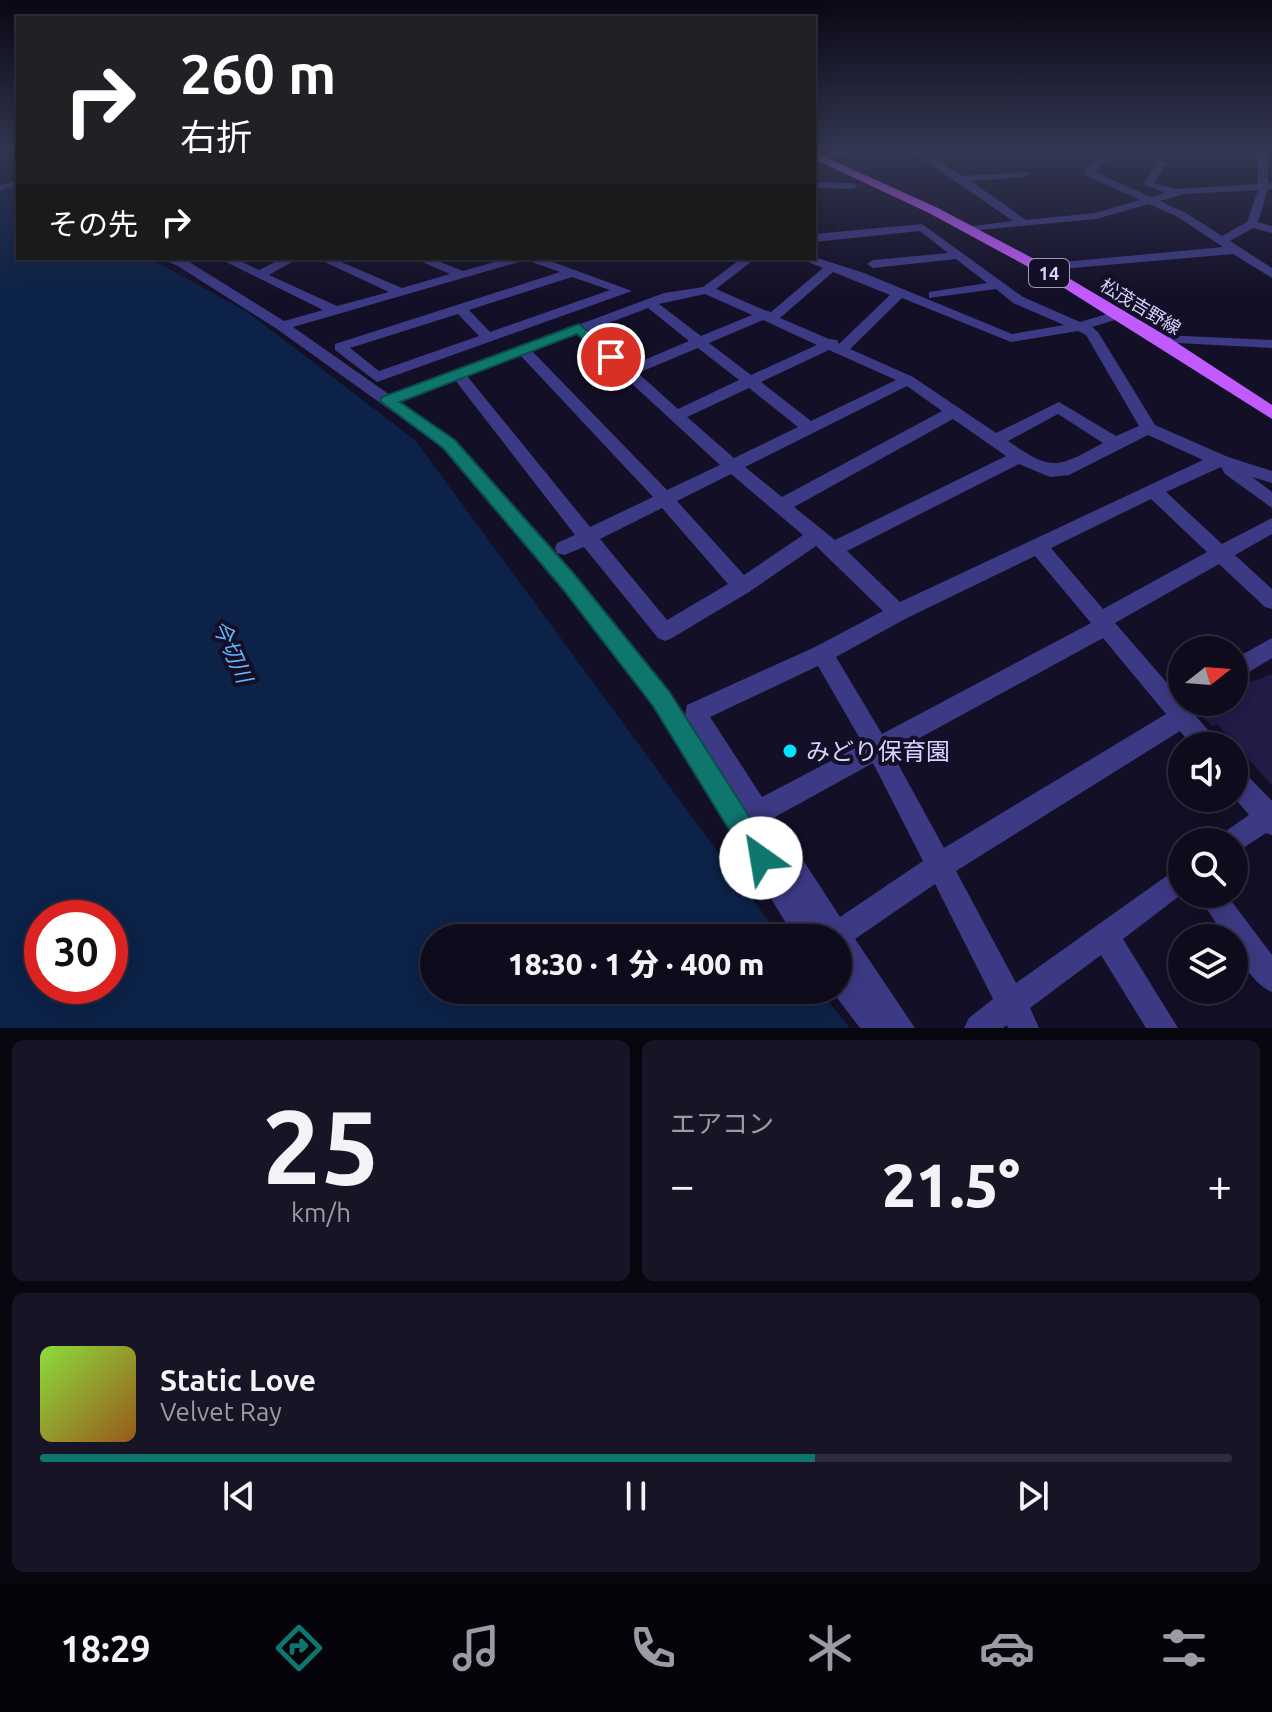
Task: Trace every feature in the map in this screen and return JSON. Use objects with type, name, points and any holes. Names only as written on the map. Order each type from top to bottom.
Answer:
[{"type":"main road","name":"松茂吉野線","points":[[906,198],[973,229],[1163,339],[1272,413]]},
{"type":"street","points":[[988,198],[1024,224]]},
{"type":"street","points":[[1144,198],[1182,215],[1272,274]]},
{"type":"street","points":[[973,229],[1096,216],[1156,198]]},
{"type":"street","points":[[1223,240],[1252,224],[1261,198]]},
{"type":"street","points":[[1258,203],[1272,207]]},
{"type":"street","points":[[1252,224],[1272,230]]},
{"type":"street","points":[[816,238],[922,227],[1018,300],[1091,332],[1149,429],[1218,461],[1272,477]]},
{"type":"street","points":[[1042,268],[1235,250]]},
{"type":"street","points":[[873,264],[960,255]]},
{"type":"street","points":[[172,260],[182,263],[282,326],[449,444],[568,581],[661,698],[822,924]]},
{"type":"street","points":[[228,260],[334,310]]},
{"type":"street","points":[[259,275],[289,260]]},
{"type":"street","points":[[327,260],[398,291]]},
{"type":"street","points":[[424,260],[460,274]]},
{"type":"street","points":[[282,326],[513,260]]},
{"type":"street","points":[[535,260],[652,302],[809,427]]},
{"type":"street","points":[[388,401],[652,302],[707,290],[747,260]]},
{"type":"street","points":[[676,416],[837,345],[899,294],[799,260]]},
{"type":"street","points":[[810,260],[860,276],[1011,338],[1078,327],[1120,314]]},
{"type":"street","points":[[627,372],[770,316],[829,269]]},
{"type":"street","points":[[571,273],[340,347],[377,377],[622,290]]},
{"type":"street","points":[[934,295],[998,285]]},
{"type":"street","points":[[707,290],[837,345],[908,380],[1019,457],[1050,471],[1069,469],[1137,432],[1149,429]]},
{"type":"street","points":[[461,309],[488,338]]},
{"type":"street","points":[[579,328],[731,465],[833,549],[898,613]]},
{"type":"street","points":[[1163,339],[1272,344]]},
{"type":"street","points":[[522,349],[664,498],[742,586]]},
{"type":"street","points":[[458,374],[665,632],[742,586],[816,536]]},
{"type":"street","points":[[564,548],[908,380]]},
{"type":"street","points":[[995,441],[1059,407],[1117,445]]},
{"type":"street","points":[[780,506],[953,412]]},
{"type":"street","points":[[833,549],[1019,457]]},
{"type":"street","points":[[824,924],[759,812],[695,713],[822,654],[1037,545],[1218,461]]},
{"type":"street","points":[[1218,461],[1272,501]]},
{"type":"street","points":[[1153,491],[1272,601]]},
{"type":"street","points":[[759,812],[878,750],[1272,525]]},
{"type":"street","points":[[1037,545],[1102,623],[1168,695]]},
{"type":"street","points":[[1248,662],[1272,647]]},
{"type":"street","points":[[822,654],[878,750],[1018,1017]]},
{"type":"street","points":[[851,924],[1170,716]]},
{"type":"street","points":[[1248,794],[1270,818],[1248,832]]},
{"type":"street","points":[[979,1028],[1018,1017],[1105,936],[1168,889]]},
{"type":"street","points":[[1220,908],[1272,978]]},
{"type":"street","points":[[1105,936],[1163,1028]]},
{"type":"street","points":[[852,965],[900,1028]]},
{"type":"street","points":[[852,994],[879,1028]]},
{"type":"water","name":"今切川","points":[[0,198],[16,198],[16,260],[147,260],[158,263],[246,311],[415,440],[771,924],[420,924],[420,1004],[830,1004],[850,1028],[0,1028]]},
{"type":"building","points":[[1272,674],[1272,785],[1248,758],[1248,732],[1224,732],[1217,724],[1212,726],[1203,716],[1248,716],[1248,683]]},
{"type":"place","name":"みどり保育園","points":[[790,751]]},
{"type":"route","points":[[611,357],[579,328],[388,401],[449,444],[568,581],[661,698],[761,858]]}]
